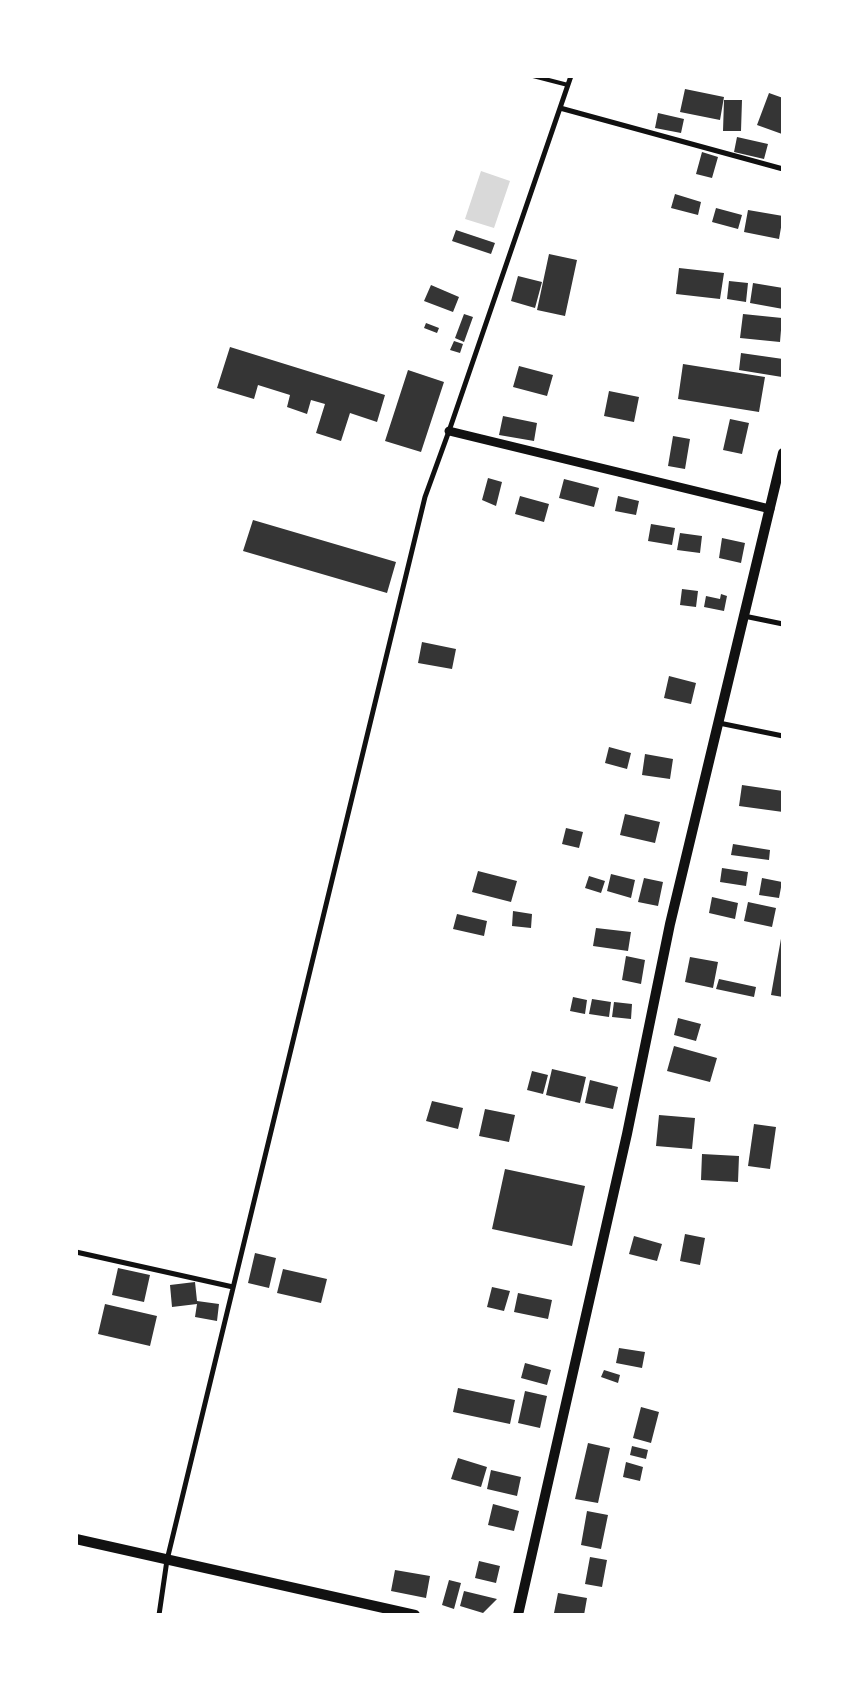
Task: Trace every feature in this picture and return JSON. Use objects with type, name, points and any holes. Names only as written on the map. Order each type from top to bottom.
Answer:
[{"type":"main road","points":[[518,1615],[627,1134],[670,924],[783,453]]},
{"type":"main road","points":[[76,1539],[415,1615]]},
{"type":"street","points":[[159,1615],[167,1560],[425,497],[571,76]]},
{"type":"street","points":[[560,108],[783,169]]},
{"type":"street","points":[[449,432],[770,509]]},
{"type":"street","points":[[744,616],[783,624]]},
{"type":"street","points":[[719,723],[783,736]]},
{"type":"street","points":[[76,1252],[233,1287]]},
{"type":"lane","points":[[533,76],[568,85]]},
{"type":"shaded area","points":[[481,171],[510,181],[494,228],[465,219]]},
{"type":"building","points":[[685,89],[724,97],[720,120],[680,112]]},
{"type":"building","points":[[769,93],[783,98],[782,134],[757,125]]},
{"type":"building","points":[[724,100],[742,100],[741,131],[723,131]]},
{"type":"building","points":[[658,113],[684,119],[681,133],[655,128]]},
{"type":"building","points":[[737,137],[768,144],[764,159],[734,152]]},
{"type":"building","points":[[702,152],[718,157],[712,178],[696,174]]},
{"type":"building","points":[[675,194],[701,202],[698,215],[671,208]]},
{"type":"building","points":[[716,208],[742,215],[738,229],[712,222]]},
{"type":"building","points":[[748,210],[783,216],[779,239],[744,232]]},
{"type":"building","points":[[456,230],[495,243],[491,254],[452,241]]},
{"type":"building","points":[[549,254],[577,260],[565,316],[537,310]]},
{"type":"building","points":[[679,268],[724,273],[720,299],[676,294]]},
{"type":"building","points":[[518,276],[542,282],[535,308],[511,301]]},
{"type":"building","points":[[729,281],[748,283],[746,302],[727,299]]},
{"type":"building","points":[[753,283],[783,288],[783,309],[750,303]]},
{"type":"building","points":[[431,285],[459,297],[453,312],[424,301]]},
{"type":"building","points":[[464,314],[473,317],[464,342],[455,338]]},
{"type":"building","points":[[743,314],[782,318],[780,342],[740,338]]},
{"type":"building","points":[[426,323],[439,328],[437,333],[424,328]]},
{"type":"building","points":[[454,341],[463,344],[460,353],[450,350]]},
{"type":"building","points":[[230,347],[385,395],[377,422],[350,413],[341,441],[316,433],[325,404],[311,400],[307,414],[287,407],[290,395],[258,385],[254,399],[217,388]]},
{"type":"building","points":[[741,353],[783,359],[782,377],[739,370]]},
{"type":"building","points":[[683,364],[765,377],[759,412],[678,399]]},
{"type":"building","points":[[519,366],[553,375],[547,396],[513,387]]},
{"type":"building","points":[[408,370],[444,382],[421,452],[385,441]]},
{"type":"building","points":[[609,391],[639,397],[634,422],[604,416]]},
{"type":"building","points":[[503,416],[537,423],[534,441],[499,435]]},
{"type":"building","points":[[730,419],[749,423],[742,454],[723,450]]},
{"type":"building","points":[[673,436],[690,439],[685,469],[668,466]]},
{"type":"building","points":[[488,478],[502,482],[496,506],[482,500]]},
{"type":"building","points":[[564,479],[599,488],[594,507],[559,498]]},
{"type":"building","points":[[520,496],[549,504],[544,522],[515,514]]},
{"type":"building","points":[[618,496],[639,501],[636,515],[615,511]]},
{"type":"building","points":[[253,520],[396,562],[387,593],[243,551]]},
{"type":"building","points":[[651,524],[675,528],[672,545],[648,541]]},
{"type":"building","points":[[680,533],[702,536],[700,553],[677,550]]},
{"type":"building","points":[[722,538],[745,543],[741,563],[719,558]]},
{"type":"building","points":[[682,589],[698,591],[696,607],[680,605]]},
{"type":"building","points":[[721,594],[727,596],[724,611],[704,607],[706,596],[720,599]]},
{"type":"building","points":[[422,642],[456,649],[452,669],[418,663]]},
{"type":"building","points":[[669,676],[696,683],[691,704],[664,698]]},
{"type":"building","points":[[609,747],[631,753],[627,769],[605,763]]},
{"type":"building","points":[[645,754],[673,759],[670,779],[642,775]]},
{"type":"building","points":[[742,785],[783,791],[783,812],[739,806]]},
{"type":"building","points":[[625,814],[660,822],[655,843],[620,835]]},
{"type":"building","points":[[566,828],[583,832],[579,848],[562,844]]},
{"type":"building","points":[[733,844],[770,850],[769,860],[731,855]]},
{"type":"building","points":[[722,868],[748,872],[746,886],[720,882]]},
{"type":"building","points":[[478,871],[517,881],[511,902],[472,892]]},
{"type":"building","points":[[611,874],[635,880],[631,898],[607,891]]},
{"type":"building","points":[[589,876],[605,881],[601,893],[585,888]]},
{"type":"building","points":[[644,878],[663,882],[658,906],[638,902]]},
{"type":"building","points":[[762,878],[782,882],[779,898],[759,895]]},
{"type":"building","points":[[712,897],[738,903],[735,919],[709,913]]},
{"type":"building","points":[[748,902],[776,908],[772,927],[744,921]]},
{"type":"building","points":[[513,911],[532,914],[531,928],[512,926]]},
{"type":"building","points":[[457,914],[487,921],[484,936],[453,929]]},
{"type":"building","points":[[596,928],[631,932],[628,951],[593,946]]},
{"type":"building","points":[[783,933],[783,997],[771,995]]},
{"type":"building","points":[[626,956],[645,960],[641,984],[622,980]]},
{"type":"building","points":[[690,957],[718,962],[713,988],[685,982]]},
{"type":"building","points":[[719,979],[756,987],[754,997],[716,989]]},
{"type":"building","points":[[573,997],[587,1000],[585,1014],[570,1011]]},
{"type":"building","points":[[592,999],[611,1002],[609,1017],[589,1014]]},
{"type":"building","points":[[614,1002],[632,1004],[631,1019],[612,1017]]},
{"type":"building","points":[[678,1018],[701,1024],[696,1041],[674,1035]]},
{"type":"building","points":[[674,1046],[717,1058],[710,1082],[667,1071]]},
{"type":"building","points":[[552,1069],[586,1077],[580,1103],[546,1095]]},
{"type":"building","points":[[532,1071],[548,1075],[543,1094],[527,1090]]},
{"type":"building","points":[[590,1080],[618,1087],[613,1109],[585,1103]]},
{"type":"building","points":[[432,1101],[463,1108],[458,1129],[426,1121]]},
{"type":"building","points":[[485,1109],[515,1115],[509,1142],[479,1136]]},
{"type":"building","points":[[659,1115],[695,1118],[692,1149],[656,1146]]},
{"type":"building","points":[[754,1124],[776,1127],[770,1169],[748,1166]]},
{"type":"building","points":[[702,1154],[739,1156],[738,1182],[701,1180]]},
{"type":"building","points":[[505,1169],[585,1186],[572,1246],[492,1229]]},
{"type":"building","points":[[685,1234],[705,1238],[700,1265],[680,1261]]},
{"type":"building","points":[[634,1236],[662,1244],[657,1261],[629,1254]]},
{"type":"building","points":[[255,1253],[276,1258],[269,1288],[248,1283]]},
{"type":"building","points":[[118,1268],[150,1275],[144,1302],[112,1295]]},
{"type":"building","points":[[283,1269],[327,1279],[321,1303],[277,1293]]},
{"type":"building","points":[[195,1282],[197,1301],[219,1304],[217,1321],[195,1317],[197,1304],[172,1307],[170,1285]]},
{"type":"building","points":[[492,1287],[510,1291],[504,1311],[487,1307]]},
{"type":"building","points":[[518,1293],[552,1300],[548,1319],[514,1312]]},
{"type":"building","points":[[105,1304],[157,1316],[150,1346],[98,1334]]},
{"type":"building","points":[[619,1348],[645,1352],[642,1368],[616,1363]]},
{"type":"building","points":[[525,1363],[551,1370],[547,1385],[521,1378]]},
{"type":"building","points":[[604,1370],[620,1375],[618,1383],[601,1377]]},
{"type":"building","points":[[458,1388],[515,1400],[510,1424],[453,1412]]},
{"type":"building","points":[[525,1391],[547,1396],[540,1428],[518,1423]]},
{"type":"building","points":[[641,1407],[659,1412],[651,1443],[633,1438]]},
{"type":"building","points":[[588,1443],[610,1448],[598,1503],[575,1499]]},
{"type":"building","points":[[632,1446],[648,1450],[646,1459],[630,1455]]},
{"type":"building","points":[[458,1458],[487,1467],[481,1487],[451,1479]]},
{"type":"building","points":[[626,1462],[643,1467],[640,1481],[623,1477]]},
{"type":"building","points":[[491,1470],[521,1477],[517,1496],[487,1489]]},
{"type":"building","points":[[493,1504],[519,1511],[514,1531],[488,1525]]},
{"type":"building","points":[[587,1511],[608,1515],[601,1549],[581,1545]]},
{"type":"building","points":[[590,1557],[607,1560],[602,1587],[585,1584]]},
{"type":"building","points":[[479,1561],[500,1566],[496,1583],[475,1578]]},
{"type":"building","points":[[395,1570],[430,1576],[426,1598],[391,1591]]},
{"type":"building","points":[[449,1580],[461,1583],[454,1609],[442,1605]]},
{"type":"building","points":[[464,1591],[497,1599],[483,1613],[460,1606]]},
{"type":"building","points":[[558,1593],[587,1598],[584,1615],[554,1613]]}]
